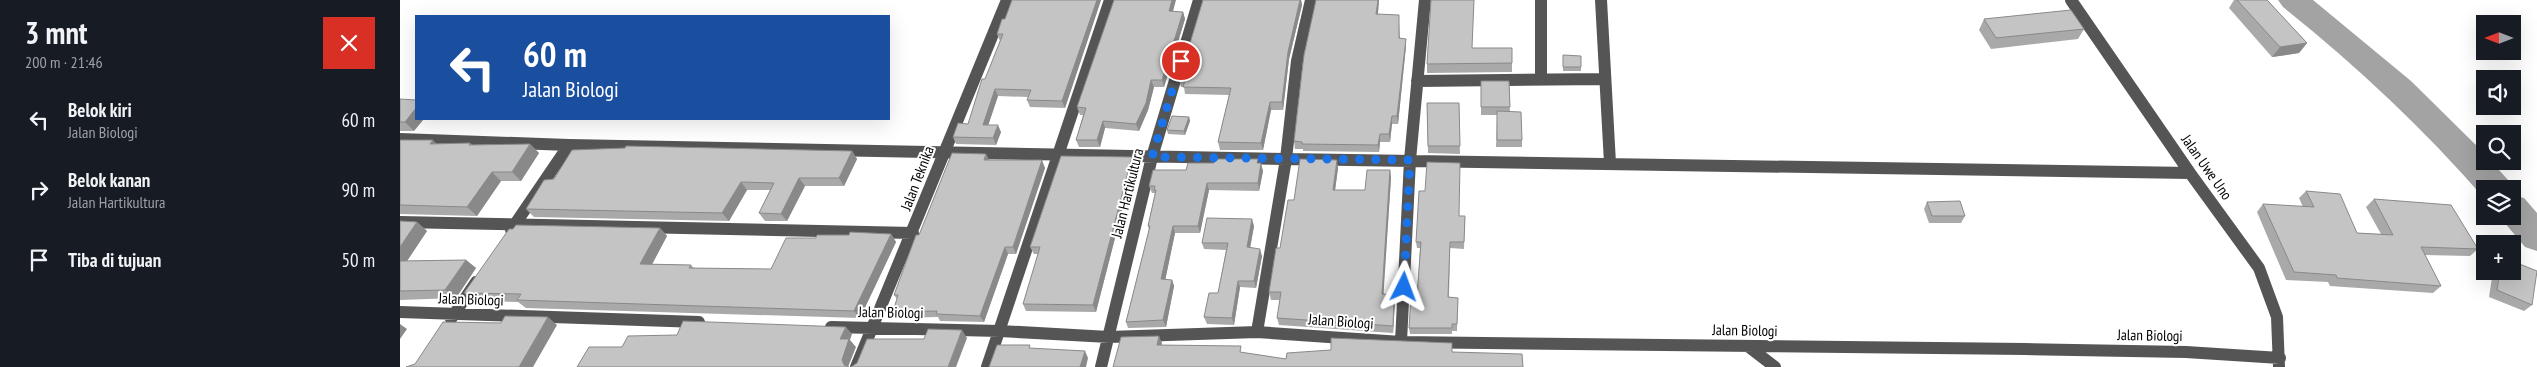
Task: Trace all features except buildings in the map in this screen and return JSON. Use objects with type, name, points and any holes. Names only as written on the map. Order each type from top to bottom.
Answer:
[{"type":"street","name":"Jalan Teknika","points":[[856,367],[913,233],[1007,0]]},
{"type":"street","points":[[987,367],[1110,0]]},
{"type":"street","name":"Jalan Hartikultura","points":[[1101,367],[1152,157],[1199,0]]},
{"type":"street","points":[[1257,332],[1286,159],[1298,61],[1310,0]]},
{"type":"street","points":[[1401,342],[1410,160],[1425,0]]},
{"type":"street","points":[[1541,0],[1541,78]]},
{"type":"street","points":[[1601,0],[1610,162]]},
{"type":"street","name":"Jalan Uwe Uno","points":[[2071,0],[2190,173],[2259,268],[2277,317],[2280,363]]},
{"type":"street","points":[[1417,81],[1541,78],[1604,79]]},
{"type":"street","points":[[400,139],[569,145],[945,151],[1152,157],[1610,162],[1836,168],[2190,173]]},
{"type":"street","points":[[504,241],[569,145]]},
{"type":"street","points":[[400,222],[913,233]]},
{"type":"street","points":[[444,329],[482,274]]},
{"type":"street","name":"Jalan Biologi","points":[[400,312],[713,323]]},
{"type":"street","name":"Jalan Biologi","points":[[813,326],[1000,331],[1109,337],[1257,332],[1401,342],[2167,352],[2280,363]]},
{"type":"street","points":[[1749,347],[1775,367]]},
{"type":"waterway","points":[[2293,0],[2348,43],[2400,89],[2449,137],[2488,180]]},
{"type":"waterway","points":[[2521,218],[2537,237]]},
{"type":"route","points":[[1181,61],[1152,157],[1410,160],[1404,287]]}]
